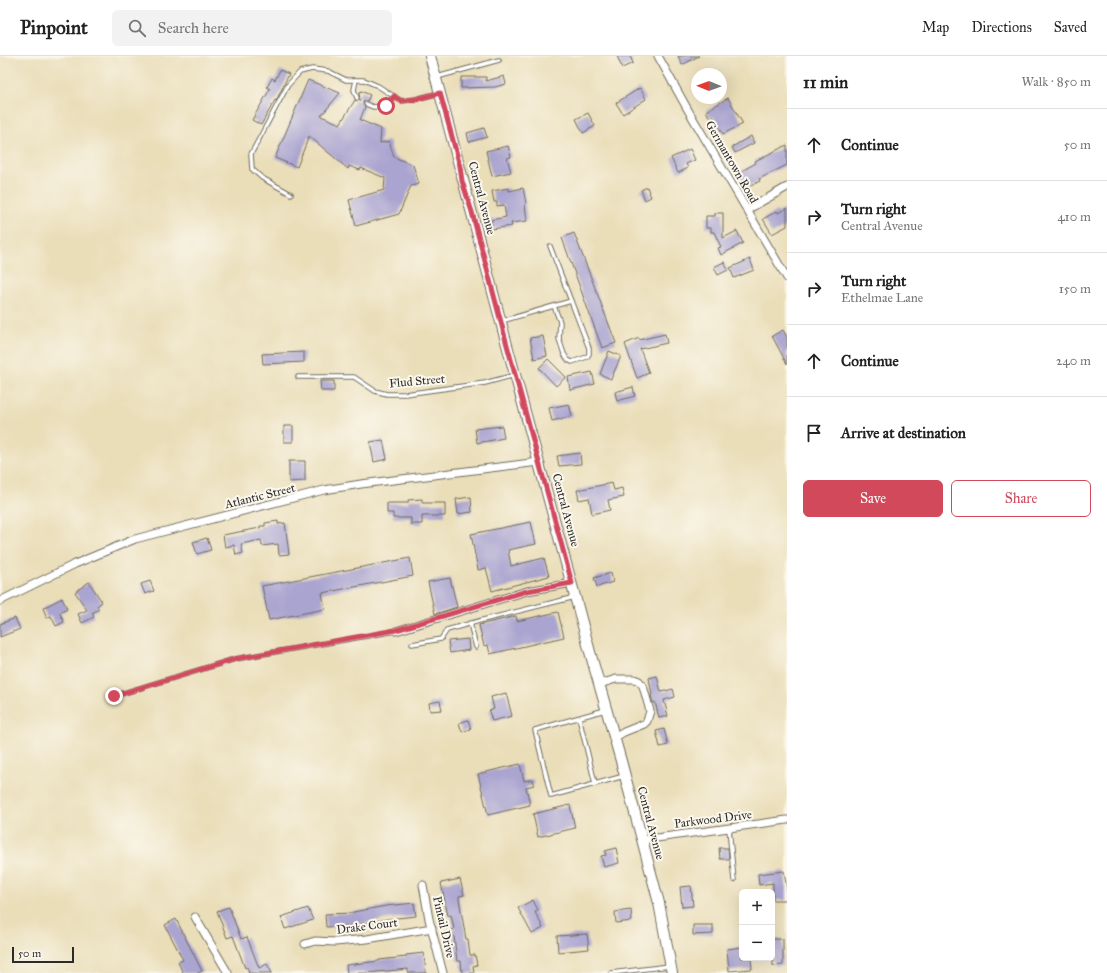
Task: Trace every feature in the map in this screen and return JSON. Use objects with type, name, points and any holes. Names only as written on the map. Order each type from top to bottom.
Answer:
[{"type":"street","name":"Central Avenue","points":[[430,56],[659,903],[671,969]]},
{"type":"street","name":"Germantown Road","points":[[658,56],[787,278]]},
{"type":"street","points":[[747,210],[787,187]]},
{"type":"street","name":"Atlantic Street","points":[[0,601],[75,564],[135,539],[324,490],[539,462]]},
{"type":"street","points":[[396,630],[527,591],[572,583]]},
{"type":"street","points":[[600,684],[616,679],[634,679],[639,681],[643,686],[650,710],[647,721],[644,724],[624,732],[614,738]]},
{"type":"street","name":"Parkwood Drive","points":[[642,840],[787,820]]},
{"type":"street","name":"Pintail Drive","points":[[423,885],[443,973]]},
{"type":"street","points":[[195,917],[228,973]]},
{"type":"street","name":"Drake Court","points":[[305,944],[315,941],[335,942],[367,939],[432,928]]},
{"type":"lane","points":[[436,77],[499,60]]},
{"type":"lane","points":[[291,194],[262,178],[252,169],[251,154],[288,85],[300,72],[312,69],[328,71],[346,80],[364,80],[401,101],[440,93]]},
{"type":"lane","points":[[356,80],[354,90],[357,98]]},
{"type":"lane","points":[[366,104],[373,107],[386,106],[394,96]]},
{"type":"lane","points":[[550,246],[589,348],[589,354],[586,357],[572,362],[568,360],[564,354],[558,339],[560,322],[554,306]]},
{"type":"lane","points":[[501,321],[571,301]]},
{"type":"lane","name":"Flud Street","points":[[298,377],[354,377],[375,391],[387,394],[405,394],[485,383],[516,375]]},
{"type":"lane","points":[[412,644],[441,639],[447,630],[576,597]]},
{"type":"lane","points":[[470,624],[476,647]]},
{"type":"lane","points":[[114,696],[235,659],[396,630]]},
{"type":"lane","points":[[607,710],[535,730],[551,796],[625,775]]},
{"type":"lane","points":[[579,718],[595,783]]},
{"type":"lane","points":[[729,828],[734,880]]},
{"type":"lane","points":[[610,973],[671,969]]},
{"type":"building","points":[[617,56],[630,56],[633,63],[622,68]]},
{"type":"building","points":[[678,56],[699,56],[682,65]]},
{"type":"building","points":[[280,70],[289,74],[276,101],[275,100],[261,125],[252,120],[270,89],[267,87],[272,78],[275,80]]},
{"type":"building","points":[[504,76],[506,84],[495,87],[461,88],[461,77],[486,77],[486,81]]},
{"type":"building","points":[[308,80],[340,93],[321,116],[340,124],[355,100],[360,100],[359,94],[361,91],[370,95],[367,101],[364,101],[363,103],[365,107],[360,120],[381,129],[380,143],[389,141],[394,157],[413,165],[419,184],[411,186],[399,214],[356,226],[349,200],[384,190],[385,178],[361,168],[360,170],[349,166],[348,169],[309,136],[297,167],[275,158]]},
{"type":"building","points":[[640,88],[646,99],[623,114],[616,103]]},
{"type":"building","points":[[727,99],[743,124],[723,134],[713,116],[710,118],[706,111],[718,104],[727,104]]},
{"type":"building","points":[[588,113],[595,126],[583,133],[576,119]]},
{"type":"building","points":[[484,128],[487,137],[469,142],[467,133]]},
{"type":"building","points":[[751,136],[754,143],[735,153],[732,147]]},
{"type":"building","points":[[787,145],[787,165],[759,179],[760,181],[746,188],[738,173],[756,163],[755,161]]},
{"type":"building","points":[[508,146],[511,157],[507,158],[511,172],[492,176],[486,151]]},
{"type":"building","points":[[690,149],[695,160],[686,164],[688,168],[678,173],[671,158]]},
{"type":"building","points":[[647,187],[651,197],[645,200],[641,190]]},
{"type":"building","points":[[509,188],[509,191],[523,188],[527,221],[511,223],[512,226],[492,229],[491,220],[506,217],[504,205],[497,206],[497,202],[494,202],[492,191]]},
{"type":"building","points":[[787,208],[787,226],[772,234],[763,219],[777,211],[778,213]]},
{"type":"building","points":[[715,213],[723,213],[723,238],[737,231],[743,243],[721,255],[718,248],[721,247],[714,232],[711,232],[711,228],[706,228],[706,216],[715,216]]},
{"type":"building","points":[[574,233],[616,343],[602,348],[562,238]]},
{"type":"building","points":[[750,259],[754,270],[734,278],[730,268]]},
{"type":"building","points":[[724,262],[728,270],[718,275],[714,267]]},
{"type":"building","points":[[783,330],[787,337],[787,364],[772,336]]},
{"type":"building","points":[[665,334],[667,343],[640,349],[649,373],[637,378],[625,344],[639,338],[639,340]]},
{"type":"building","points":[[543,336],[547,356],[534,359],[530,338]]},
{"type":"building","points":[[609,351],[621,356],[611,379],[600,374]]},
{"type":"building","points":[[304,352],[304,362],[263,364],[262,354]]},
{"type":"building","points":[[548,359],[566,377],[556,386],[539,368]]},
{"type":"building","points":[[592,372],[595,384],[570,390],[568,377]]},
{"type":"building","points":[[320,381],[334,381],[334,391],[321,391]]},
{"type":"building","points":[[633,387],[635,396],[617,401],[615,392]]},
{"type":"building","points":[[569,404],[572,416],[552,421],[549,408]]},
{"type":"building","points":[[284,426],[293,426],[293,442],[284,442]]},
{"type":"building","points":[[502,426],[504,438],[477,443],[475,429]]},
{"type":"building","points":[[383,440],[387,459],[374,462],[370,442]]},
{"type":"building","points":[[580,453],[581,464],[559,466],[557,456]]},
{"type":"building","points":[[289,461],[305,461],[305,481],[289,482]]},
{"type":"building","points":[[612,483],[614,490],[622,488],[624,497],[608,500],[610,510],[592,514],[589,498],[579,500],[577,490]]},
{"type":"building","points":[[471,497],[472,512],[458,514],[456,499]]},
{"type":"building","points":[[422,499],[422,503],[445,503],[445,516],[422,516],[422,524],[411,524],[411,518],[393,518],[393,513],[387,513],[387,503],[408,503],[408,500]]},
{"type":"building","points":[[278,521],[278,524],[285,523],[289,554],[279,555],[278,544],[262,546],[261,540],[241,544],[243,553],[236,555],[234,545],[225,547],[223,535],[260,528],[260,526],[265,526],[265,523]]},
{"type":"building","points":[[531,522],[536,544],[508,550],[511,566],[544,558],[549,576],[492,591],[486,568],[478,570],[471,534]]},
{"type":"building","points":[[207,538],[211,550],[197,554],[193,542]]},
{"type":"building","points":[[410,558],[413,576],[322,593],[325,609],[269,620],[262,586]]},
{"type":"building","points":[[611,573],[613,582],[597,587],[594,578]]},
{"type":"building","points":[[450,578],[457,607],[435,614],[428,582]]},
{"type":"building","points":[[150,581],[154,591],[145,594],[141,584]]},
{"type":"building","points":[[89,582],[102,602],[97,606],[99,609],[92,613],[94,617],[82,623],[78,614],[87,610],[75,592]]},
{"type":"building","points":[[62,598],[67,609],[60,613],[64,622],[56,626],[51,616],[47,618],[43,608]]},
{"type":"building","points":[[558,612],[564,637],[490,654],[488,645],[484,646],[479,625],[516,616],[517,621]]},
{"type":"building","points":[[15,618],[20,629],[0,637],[0,624]]},
{"type":"building","points":[[468,639],[469,650],[450,653],[448,641]]},
{"type":"building","points":[[657,676],[661,692],[673,689],[675,697],[664,700],[668,716],[659,718],[655,702],[653,703],[651,695],[649,678]]},
{"type":"building","points":[[506,693],[512,716],[492,721],[489,711],[494,709],[491,697]]},
{"type":"building","points":[[440,701],[442,710],[430,711],[429,703]]},
{"type":"building","points":[[468,720],[471,729],[462,732],[459,723]]},
{"type":"building","points":[[664,729],[668,745],[660,747],[656,731]]},
{"type":"building","points":[[520,764],[524,781],[533,779],[534,785],[526,787],[530,805],[488,815],[478,774]]},
{"type":"building","points":[[570,805],[575,828],[538,837],[533,814]]},
{"type":"building","points":[[616,848],[619,863],[604,867],[601,856],[606,855],[605,851]]},
{"type":"building","points":[[719,848],[728,848],[729,859],[720,859]]},
{"type":"building","points":[[784,871],[787,900],[775,900],[775,889],[773,889],[773,883],[759,885],[758,874]]},
{"type":"building","points":[[460,879],[464,895],[459,896],[459,899],[466,939],[468,939],[470,955],[475,955],[477,965],[473,966],[474,973],[462,973],[461,961],[457,961],[454,936],[452,936],[451,930],[454,929],[451,915],[448,916],[441,883]]},
{"type":"building","points":[[691,886],[693,906],[682,907],[680,887]]},
{"type":"building","points":[[533,900],[538,910],[535,912],[543,928],[532,934],[518,908]]},
{"type":"building","points":[[414,903],[416,916],[388,919],[350,926],[326,927],[325,914],[353,913],[386,906]]},
{"type":"building","points":[[229,907],[241,939],[247,937],[259,968],[267,964],[272,973],[248,973],[247,967],[245,968],[233,936],[227,938],[217,911]]},
{"type":"building","points":[[308,908],[313,920],[285,929],[281,917]]},
{"type":"building","points":[[631,910],[632,921],[616,923],[615,912]]},
{"type":"building","points":[[176,919],[202,971],[198,973],[183,973],[178,962],[183,960],[165,925]]},
{"type":"building","points":[[693,925],[713,925],[713,934],[693,935]]},
{"type":"building","points":[[587,934],[589,949],[558,952],[557,936]]},
{"type":"building","points":[[775,939],[783,939],[783,965],[773,966],[773,961],[775,961]]},
{"type":"building","points":[[739,947],[739,961],[751,961],[752,969],[729,971],[727,949]]},
{"type":"building","points":[[424,953],[426,973],[408,973],[408,969],[367,973],[347,973],[346,965],[406,957],[406,955]]},
{"type":"route","points":[[114,696],[235,659],[396,630],[522,592],[564,583],[572,583],[472,212],[462,181],[460,166],[440,93],[401,101],[394,96],[386,106]]}]
